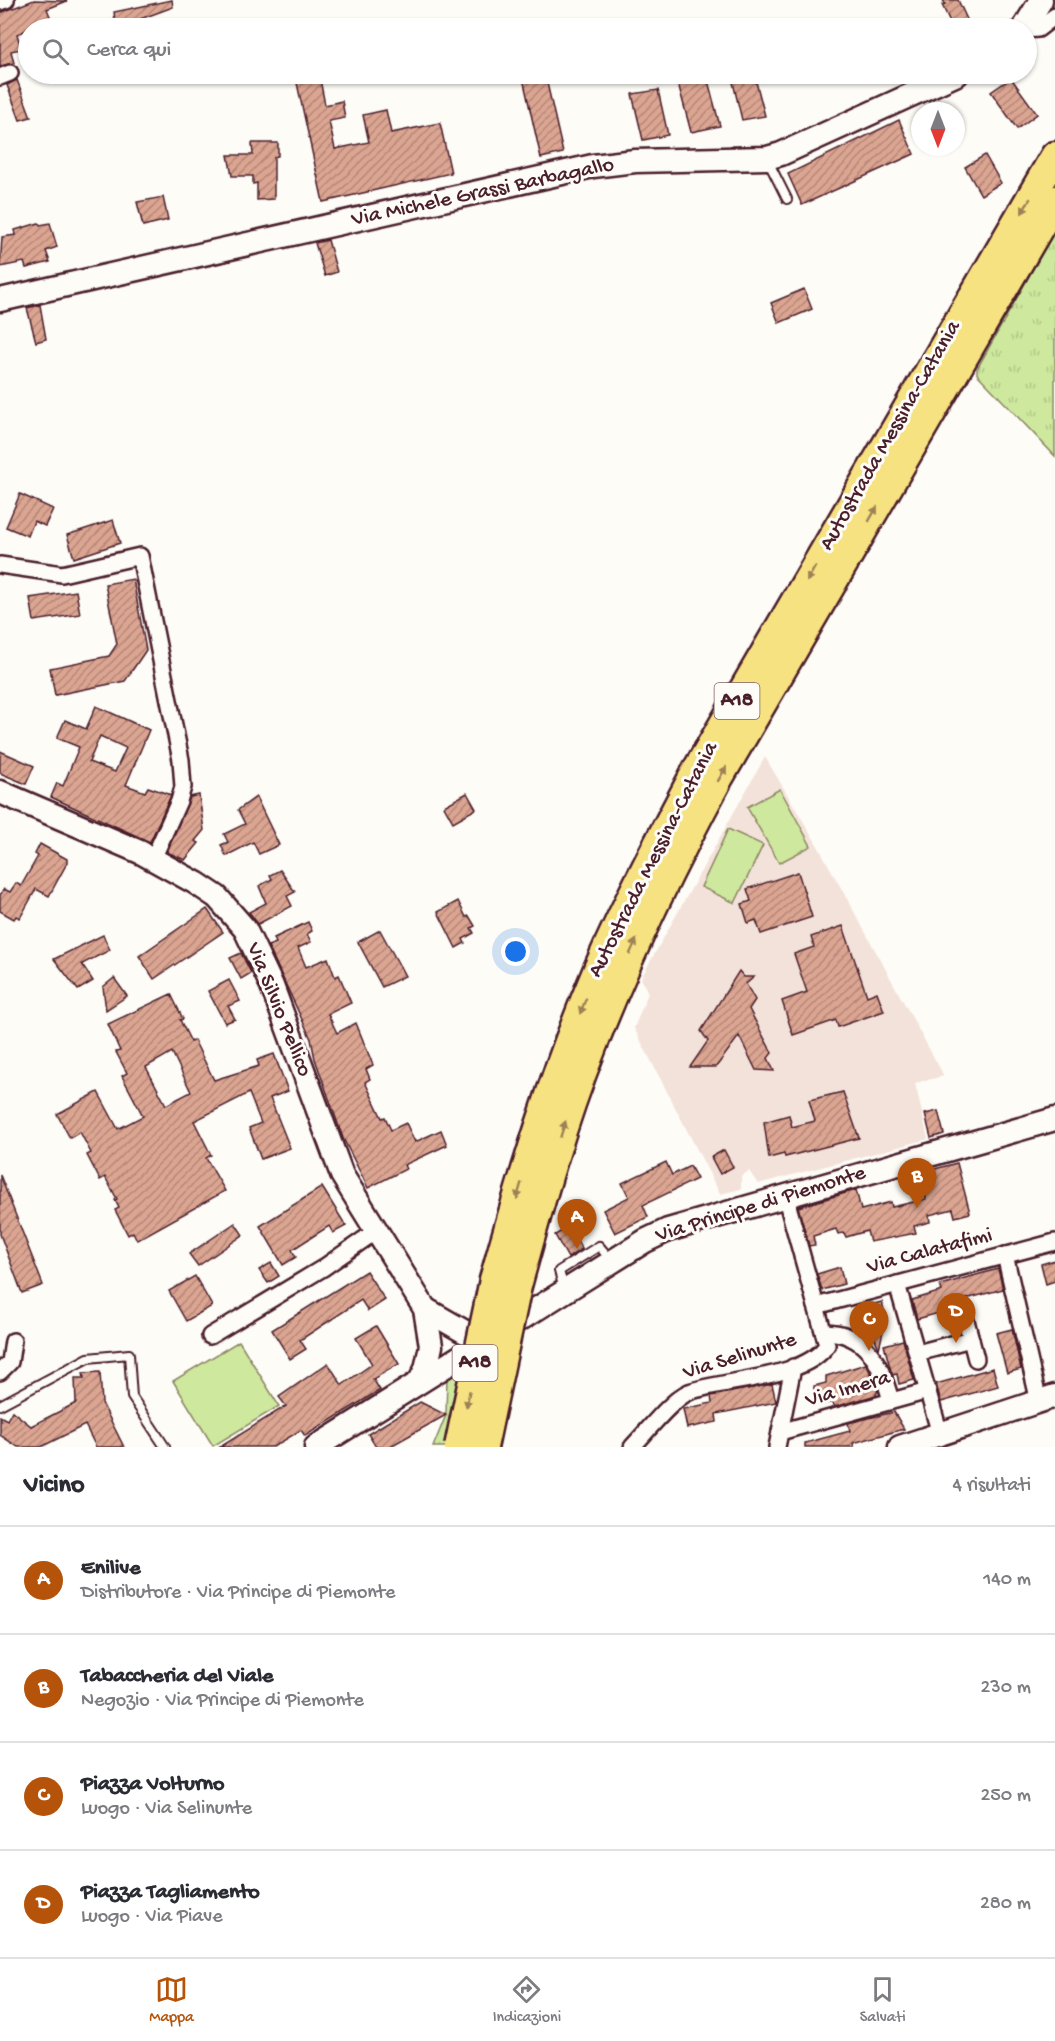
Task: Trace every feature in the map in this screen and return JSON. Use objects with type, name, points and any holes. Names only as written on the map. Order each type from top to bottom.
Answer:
[{"type":"highway","name":"Autostrada Messina-Catania","points":[[505,1283],[525,1171],[566,1050],[598,968],[657,845],[698,768],[1055,156]]},
{"type":"highway","name":"Autostrada Messina-Catania","points":[[505,1283],[548,1178],[591,1048],[619,979],[677,856],[718,779],[1055,200]]},
{"type":"highway","name":"A18","points":[[459,1447],[505,1283]]},
{"type":"highway","name":"A18","points":[[483,1447],[505,1283]]},
{"type":"street","points":[[0,2],[6,0]]},
{"type":"street","points":[[1031,18],[1041,0]]},
{"type":"street","points":[[1037,29],[1055,16]]},
{"type":"street","name":"Via Michele Grassi Barbagallo","points":[[0,300],[593,166],[635,161],[767,158],[781,154],[935,84]]},
{"type":"street","points":[[0,565],[62,574],[140,556],[181,760],[183,788],[153,859]]},
{"type":"street","name":"Via Silvio Pellico","points":[[0,792],[153,859],[217,897],[245,930],[272,986],[342,1175],[433,1318]]},
{"type":"street","name":"Via Principe di Piemonte","points":[[316,1447],[612,1261],[668,1230],[1055,1119]]},
{"type":"street","name":"Via Selinunte","points":[[632,1447],[687,1393],[794,1367],[822,1354],[827,1345],[824,1332],[785,1195]]},
{"type":"street","points":[[210,1336],[323,1268],[376,1231]]},
{"type":"street","name":"Via Calatafimi","points":[[816,1306],[1055,1242]]},
{"type":"street","points":[[900,1447],[1047,1399],[1005,1255]]},
{"type":"street","points":[[897,1284],[940,1434]]},
{"type":"street","points":[[963,1309],[976,1359]]},
{"type":"street","points":[[433,1318],[465,1332],[499,1332]]},
{"type":"street","points":[[433,1318],[457,1350],[457,1358]]},
{"type":"street","points":[[420,1381],[431,1346],[433,1318]]},
{"type":"street","points":[[824,1332],[841,1335],[854,1341],[877,1358],[891,1401]]},
{"type":"street","points":[[917,1353],[971,1339]]},
{"type":"street","points":[[0,1372],[10,1362],[13,1341]]},
{"type":"street","points":[[779,1440],[794,1367]]},
{"type":"street","name":"Via Imera","points":[[779,1440],[891,1401],[928,1391]]},
{"type":"lane","points":[[767,158],[787,199]]},
{"type":"lane","points":[[0,1405],[88,1358],[107,1354],[129,1354],[132,1397],[165,1447]]},
{"type":"shaded area","points":[[765,757],[818,846],[944,1076],[915,1083],[928,1139],[758,1184],[749,1171],[741,1176],[741,1189],[720,1194],[634,1028],[648,993],[641,978]]},
{"type":"green space","points":[[1055,230],[1055,456],[977,374],[977,369]]},
{"type":"green space","points":[[780,789],[811,846],[779,863],[747,807]]},
{"type":"green space","points":[[728,829],[763,845],[735,903],[701,887]]},
{"type":"green space","points":[[239,1341],[279,1406],[213,1446],[173,1381]]},
{"type":"green space","points":[[460,1367],[446,1447],[433,1447],[446,1415],[447,1377]]},
{"type":"building","points":[[34,0],[67,1],[47,9],[51,18],[18,18],[18,50],[11,51],[14,63],[0,66],[0,13]]},
{"type":"building","points":[[172,0],[173,7],[143,18],[115,18],[114,12]]},
{"type":"building","points":[[943,0],[958,0],[966,18],[948,18],[942,5],[945,4]]},
{"type":"building","points":[[17,80],[31,117],[20,120],[7,85]]},
{"type":"building","points":[[297,84],[321,84],[325,105],[342,101],[345,118],[329,121],[335,149],[369,142],[363,115],[386,110],[391,133],[440,123],[451,173],[323,202]]},
{"type":"building","points":[[524,84],[547,84],[563,153],[541,158]]},
{"type":"building","points":[[678,84],[709,84],[720,126],[691,132]]},
{"type":"building","points":[[733,84],[757,84],[765,116],[742,120]]},
{"type":"building","points":[[1002,84],[1015,84],[1037,114],[1017,129],[991,92]]},
{"type":"building","points":[[658,90],[668,135],[643,140],[632,94]]},
{"type":"building","points":[[899,120],[911,147],[911,155],[802,205],[788,174]]},
{"type":"building","points":[[252,143],[278,143],[278,156],[274,157],[274,199],[257,200],[257,183],[253,184],[253,176],[232,176],[228,155],[253,155]]},
{"type":"building","points":[[985,155],[1001,183],[981,195],[965,167]]},
{"type":"building","points":[[163,197],[168,220],[143,226],[137,202]]},
{"type":"building","points":[[39,223],[40,225],[50,223],[57,247],[46,251],[50,262],[26,268],[24,262],[0,267],[2,237],[16,235],[15,230]]},
{"type":"building","points":[[328,240],[337,272],[325,276],[315,243]]},
{"type":"building","points":[[804,289],[812,309],[779,323],[771,303]]},
{"type":"building","points":[[40,305],[46,339],[36,342],[27,308]]},
{"type":"building","points":[[20,494],[53,509],[45,526],[34,521],[28,536],[6,527]]},
{"type":"building","points":[[113,520],[120,543],[74,558],[67,535]]},
{"type":"building","points":[[133,579],[146,650],[125,681],[55,695],[50,668],[109,656],[117,644],[105,584]]},
{"type":"building","points":[[76,591],[80,614],[34,621],[30,598]]},
{"type":"building","points":[[96,706],[149,730],[126,785],[145,792],[148,787],[171,795],[150,842],[51,797],[57,783],[63,786],[79,747],[57,738],[65,720],[86,729]],"holes":[[[100,736],[126,748],[115,772],[89,762]]]},
{"type":"building","points":[[0,751],[34,766],[26,784],[0,773]]},
{"type":"building","points":[[467,793],[476,809],[453,822],[444,806]]},
{"type":"building","points":[[199,795],[204,830],[195,841],[199,843],[185,860],[167,852],[190,797]]},
{"type":"building","points":[[256,797],[279,845],[259,854],[253,842],[226,856],[221,845],[228,842],[224,834],[245,824],[238,810]]},
{"type":"building","points":[[40,844],[67,859],[67,863],[49,896],[36,889],[20,918],[16,916],[14,919],[0,911],[0,895],[4,889],[10,892],[16,883],[21,886],[38,856],[35,854]]},
{"type":"building","points":[[280,870],[295,892],[287,896],[292,906],[258,924],[249,912],[266,903],[259,886],[272,879],[270,875]]},
{"type":"building","points":[[798,872],[812,917],[761,934],[756,920],[748,923],[742,904],[751,901],[747,889]]},
{"type":"building","points":[[458,901],[466,917],[469,916],[475,926],[471,928],[474,933],[463,939],[465,943],[456,948],[438,912]]},
{"type":"building","points":[[207,909],[223,932],[154,979],[139,956]]},
{"type":"building","points":[[308,922],[312,931],[307,934],[311,942],[298,948],[306,967],[328,958],[335,977],[339,975],[351,1003],[328,1014],[337,1033],[356,1023],[373,1065],[366,1069],[370,1079],[365,1082],[382,1118],[385,1117],[391,1130],[406,1123],[415,1142],[441,1130],[447,1145],[404,1165],[406,1169],[368,1188],[343,1138],[315,1059],[311,1039],[268,946],[276,943],[274,938]]},
{"type":"building","points":[[843,926],[867,996],[877,992],[884,1011],[838,1027],[836,1020],[793,1035],[782,1001],[807,992],[794,954],[814,947],[811,937]]},
{"type":"building","points":[[380,930],[405,976],[382,987],[358,942]]},
{"type":"building","points":[[103,935],[110,950],[82,964],[93,981],[78,990],[54,959]]},
{"type":"building","points":[[241,953],[251,973],[241,979],[230,958]]},
{"type":"building","points":[[739,971],[744,977],[754,977],[746,984],[755,1000],[749,1009],[772,1053],[768,1058],[774,1071],[756,1070],[739,1036],[716,1067],[690,1067],[708,1041],[701,1031]]},
{"type":"building","points":[[114,978],[127,996],[106,1010],[103,987]]},
{"type":"building","points":[[229,980],[240,1001],[228,1006],[235,1019],[225,1023],[208,991]]},
{"type":"building","points":[[171,994],[191,1042],[194,1040],[214,1080],[259,1066],[257,1060],[274,1054],[288,1091],[270,1098],[290,1148],[261,1159],[249,1128],[261,1123],[249,1093],[194,1121],[211,1155],[206,1158],[225,1191],[137,1240],[133,1232],[128,1235],[115,1210],[119,1208],[115,1200],[117,1199],[105,1177],[100,1180],[87,1155],[91,1153],[80,1132],[70,1138],[57,1114],[98,1092],[118,1129],[143,1116],[122,1076],[127,1073],[116,1052],[120,1051],[108,1024]],"holes":[[[172,1052],[191,1092],[166,1105],[146,1067]]]},
{"type":"building","points":[[843,1092],[859,1138],[785,1157],[784,1154],[769,1158],[764,1122],[789,1115],[792,1127],[815,1121],[809,1100]]},
{"type":"building","points":[[938,1111],[944,1134],[931,1138],[925,1114]]},
{"type":"building","points":[[724,1150],[733,1167],[720,1174],[711,1157]]},
{"type":"building","points":[[666,1162],[672,1175],[690,1166],[697,1179],[643,1205],[648,1217],[615,1233],[603,1210],[629,1197],[622,1183]]},
{"type":"building","points":[[957,1163],[970,1213],[955,1217],[953,1209],[929,1215],[930,1222],[914,1226],[916,1233],[870,1242],[867,1231],[846,1237],[844,1233],[838,1234],[836,1229],[813,1236],[815,1245],[809,1246],[798,1207],[856,1190],[861,1210],[891,1202],[892,1207],[926,1199],[920,1173]]},
{"type":"building","points":[[0,1175],[43,1285],[22,1293],[0,1234]]},
{"type":"building","points":[[322,1187],[346,1226],[333,1233],[329,1226],[292,1250],[296,1257],[283,1265],[260,1226]]},
{"type":"building","points":[[235,1223],[243,1235],[198,1266],[189,1254]]},
{"type":"building","points":[[569,1227],[582,1249],[568,1258],[555,1235]]},
{"type":"building","points":[[1055,1260],[1055,1281],[1046,1284],[1041,1264]]},
{"type":"building","points":[[271,1263],[279,1276],[268,1283],[259,1270]]},
{"type":"building","points":[[840,1267],[844,1284],[822,1290],[817,1274]]},
{"type":"building","points":[[998,1269],[1003,1289],[944,1305],[946,1311],[917,1319],[912,1300],[942,1291],[940,1285]]},
{"type":"building","points":[[366,1271],[385,1300],[368,1311],[361,1300],[300,1340],[306,1349],[290,1359],[272,1330]]},
{"type":"building","points":[[195,1276],[212,1306],[186,1321],[169,1291]]},
{"type":"building","points":[[882,1302],[886,1318],[879,1349],[874,1336],[871,1337],[863,1307]]},
{"type":"building","points":[[376,1326],[399,1364],[373,1379],[380,1390],[305,1436],[301,1430],[273,1447],[220,1447],[286,1406],[279,1397],[328,1363],[342,1385],[372,1364],[356,1338]]},
{"type":"building","points":[[1012,1329],[1021,1369],[1007,1373],[996,1333]]},
{"type":"building","points":[[903,1340],[914,1380],[899,1384],[897,1374],[893,1375],[891,1371],[884,1345]]},
{"type":"building","points":[[866,1364],[872,1376],[871,1381],[878,1390],[876,1395],[835,1407],[832,1402],[820,1405],[814,1398],[814,1386],[826,1383],[826,1376]]},
{"type":"building","points":[[993,1368],[998,1386],[941,1402],[936,1384]]},
{"type":"building","points":[[100,1372],[102,1403],[124,1447],[96,1447],[85,1425],[41,1447],[18,1447],[0,1435],[0,1416],[7,1420],[12,1411],[31,1426],[76,1403],[75,1378],[84,1378],[83,1373]]},
{"type":"building","points":[[772,1384],[776,1402],[716,1414],[717,1422],[687,1428],[683,1409],[712,1403],[711,1396]]},
{"type":"building","points":[[420,1402],[446,1415],[389,1447],[376,1447],[368,1434]]},
{"type":"building","points":[[894,1412],[904,1429],[853,1443],[854,1447],[805,1447],[805,1443],[850,1431],[848,1423]]},
{"type":"place","name":"Tabaccheria del Viale","points":[[917,1208]]},
{"type":"place","name":"Enilive","points":[[577,1249]]},
{"type":"place","name":"Piazza Tagliamento","points":[[956,1343]]},
{"type":"place","name":"Piazza Volturno","points":[[869,1351]]}]
